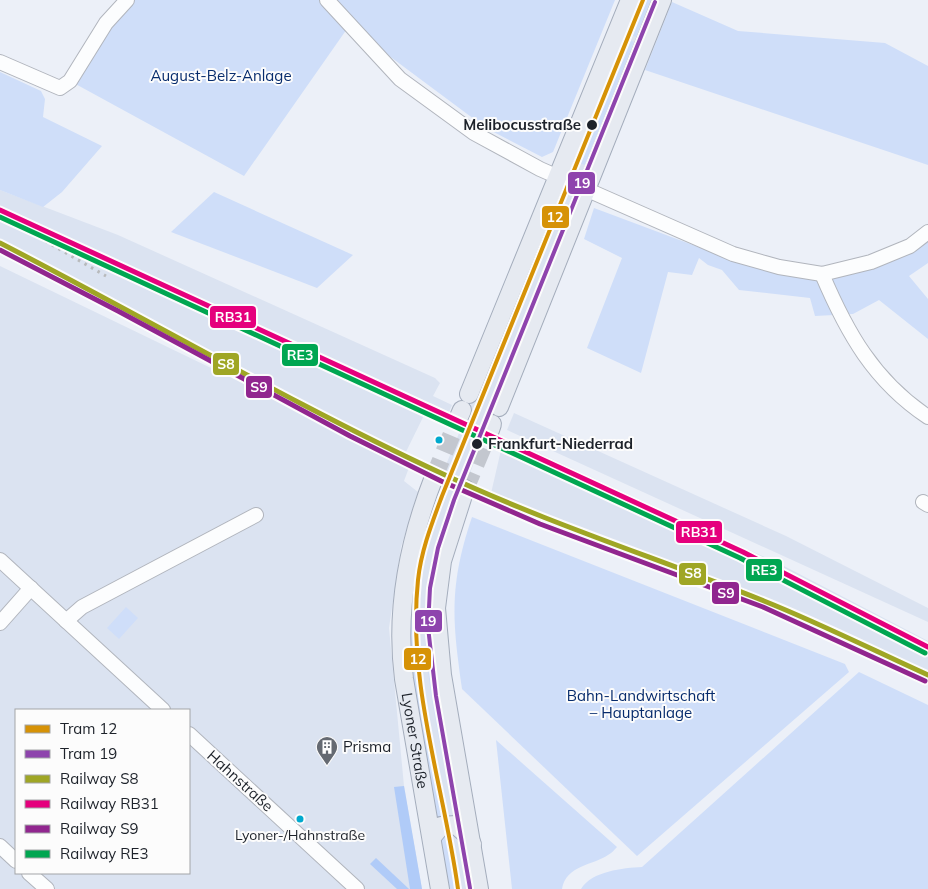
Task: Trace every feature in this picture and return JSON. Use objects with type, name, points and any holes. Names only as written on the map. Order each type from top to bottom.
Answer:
[{"type":"main road","points":[[464,407],[630,0]]},
{"type":"main road","points":[[494,420],[662,0]]},
{"type":"main road","name":"Lyoner Straße","points":[[434,477],[422,508],[411,551],[403,594],[400,632],[404,679],[440,889]]},
{"type":"main road","points":[[465,490],[442,561],[436,608],[442,675],[479,889]]},
{"type":"main road","points":[[432,836],[441,826],[456,825],[465,833],[472,844]]},
{"type":"street","points":[[0,62],[60,88],[70,81],[106,24],[126,0]]},
{"type":"street","points":[[327,0],[404,82],[474,133],[585,189],[733,254],[779,267],[822,274],[871,262],[910,246],[928,232]]},
{"type":"street","points":[[822,274],[842,322],[874,370],[908,403],[928,417]]},
{"type":"street","points":[[66,621],[82,608],[256,515]]},
{"type":"street","points":[[0,560],[162,709]]},
{"type":"street","points":[[0,623],[30,588]]},
{"type":"street","name":"Hahnstraße","points":[[190,735],[357,889]]},
{"type":"street","points":[[0,846],[15,860]]},
{"type":"street","points":[[30,874],[46,889]]},
{"type":"shaded area","points":[[637,0],[654,0],[584,174],[576,175],[569,169]]},
{"type":"shaded area","points":[[562,182],[579,190],[438,556],[455,818],[442,816],[437,819],[408,661],[415,561],[432,499]]},
{"type":"shaded area","points":[[0,190],[118,235],[435,378],[440,383],[433,396],[452,405],[449,412],[430,403],[402,460],[410,465],[404,481],[418,492],[401,547],[389,628],[404,786],[422,889],[0,889],[0,266],[372,446],[0,254]]},
{"type":"shaded area","points":[[514,413],[786,536],[928,608],[928,622],[507,430]]},
{"type":"shaded area","points":[[504,437],[782,565],[928,641],[928,682],[794,621],[489,502]]},
{"type":"shaded area","points":[[443,834],[457,834],[470,889],[447,889]]},
{"type":"green space","name":"August-Belz-Anlage","points":[[128,0],[615,0],[553,152],[542,157],[486,128],[349,26],[244,176],[70,81]]},
{"type":"green space","points":[[640,0],[651,0],[636,37],[627,33]]},
{"type":"green space","points":[[672,2],[738,31],[885,43],[928,66],[928,165],[645,70]]},
{"type":"green space","points":[[625,38],[634,42],[585,165],[576,162]]},
{"type":"green space","points":[[0,72],[41,91],[45,99],[43,117],[102,146],[62,192],[43,207],[0,190]]},
{"type":"green space","points":[[214,192],[353,255],[317,288],[171,232]]},
{"type":"green space","points":[[594,208],[733,260],[822,274],[928,235],[928,263],[909,276],[928,299],[928,339],[879,300],[853,314],[815,316],[810,298],[739,290],[722,270],[708,265],[699,258],[692,275],[668,272],[641,373],[587,348],[622,258],[584,239]]},
{"type":"green space","points":[[432,499],[437,501],[421,547],[414,588],[416,668],[442,816],[435,822],[414,707],[407,637],[407,620],[412,585]]},
{"type":"green space","points":[[451,505],[438,556],[465,829],[455,818],[438,734],[428,674],[426,645],[425,617],[427,590],[436,547]]},
{"type":"green space","name":"Bahn-Landwirtschaft – Hauptanlage","points":[[472,517],[845,664],[849,672],[637,856],[462,689],[456,643],[456,583],[459,563]]},
{"type":"green space","points":[[126,607],[138,618],[119,639],[107,628]]},
{"type":"green space","points":[[859,672],[928,705],[928,889],[581,889],[592,878],[600,874],[626,868],[642,867]]},
{"type":"green space","points":[[496,740],[617,847],[602,858],[575,870],[569,875],[562,889],[512,889]]},
{"type":"green space","points":[[446,832],[455,889],[447,889],[439,841]]},
{"type":"water","points":[[404,786],[422,889],[410,889],[394,787]]},
{"type":"water","points":[[376,858],[409,889],[397,889],[370,864]]},
{"type":"tunnel","points":[[434,477],[459,417]]},
{"type":"tunnel","points":[[465,489],[490,430]]},
{"type":"railway","points":[[0,215],[106,276]]},
{"type":"tram line","name":"12","points":[[458,889],[422,697],[416,619],[418,580],[422,558],[427,537],[442,496],[643,0]]},
{"type":"tram line","name":"19","points":[[470,888],[436,696],[428,627],[430,588],[438,548],[454,500],[655,2]]},
{"type":"rail line","name":"RB31","points":[[0,210],[743,552],[928,647]]},
{"type":"rail line","name":"RE3","points":[[0,217],[740,558],[925,653]]},
{"type":"rail line","name":"S8","points":[[0,243],[275,390],[443,474],[562,524],[785,609],[928,675]]},
{"type":"rail line","name":"S9","points":[[0,250],[118,311],[350,436],[441,481],[540,524],[763,607],[925,681]]},
{"type":"place","name":"Melibocusstraße","points":[[592,125]]},
{"type":"place","name":"Frankfurt-Niederrad","points":[[477,444]]},
{"type":"place","name":"Prisma","points":[[327,766]]},
{"type":"place","name":"Lyoner-/Hahnstraße","points":[[300,819]]}]
